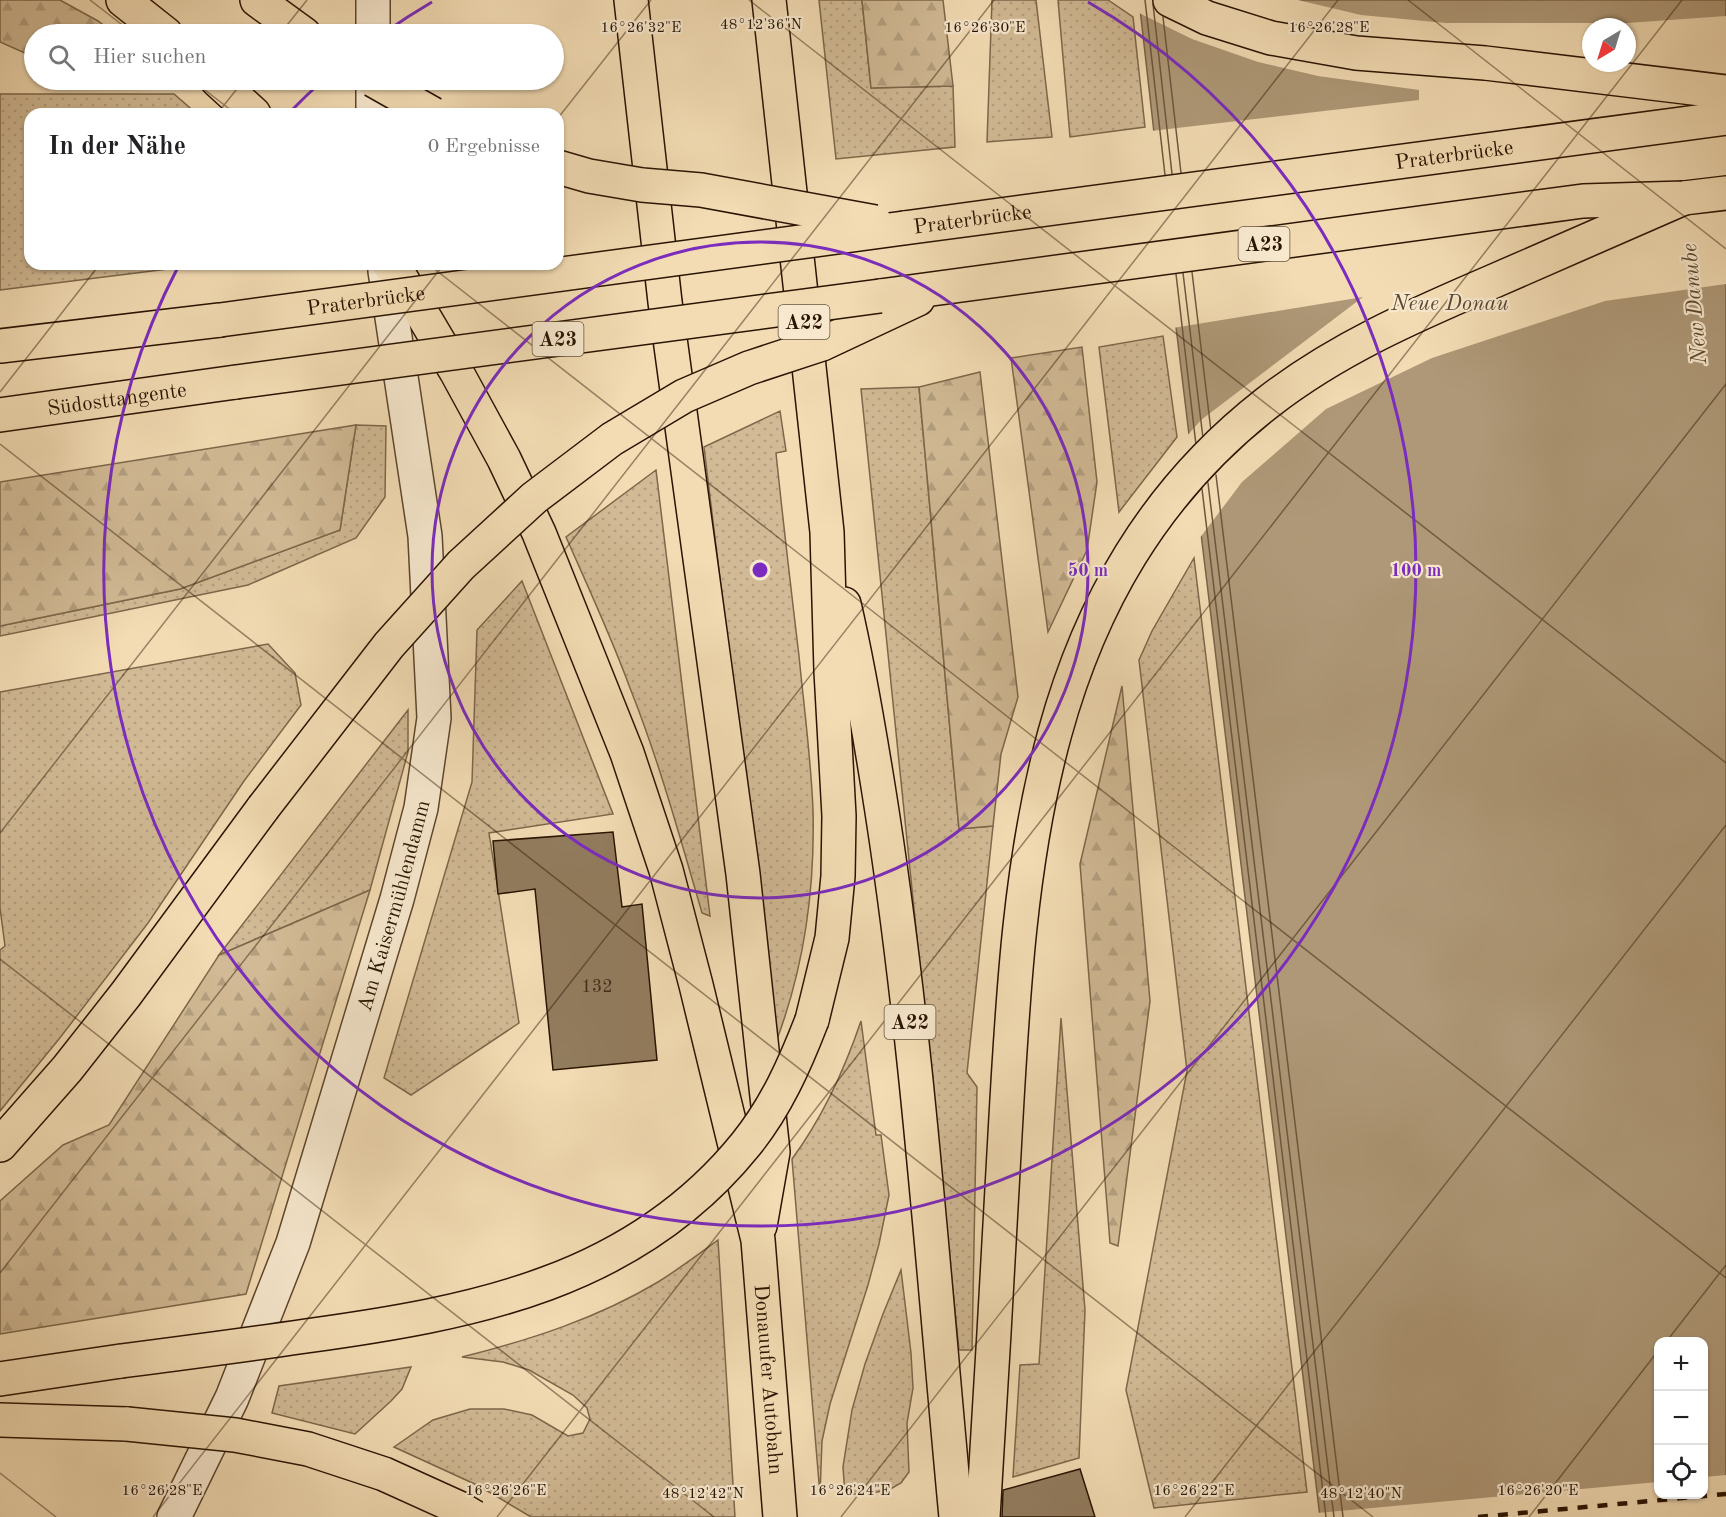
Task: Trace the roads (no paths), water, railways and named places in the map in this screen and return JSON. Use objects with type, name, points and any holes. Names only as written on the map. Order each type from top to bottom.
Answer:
[{"type":"highway","points":[[123,0],[153,24]]},
{"type":"highway","points":[[257,0],[290,24]]},
{"type":"highway","points":[[631,0],[665,302],[743,874],[772,1152],[758,1240]]},
{"type":"highway","name":"A22","points":[[769,0],[827,532],[858,668],[891,867],[911,1036],[956,1517]]},
{"type":"highway","points":[[1170,0],[1206,18],[1271,38],[1356,53],[1485,63],[1726,92]]},
{"type":"highway","points":[[228,90],[247,108]]},
{"type":"highway","points":[[391,90],[422,108]]},
{"type":"highway","name":"Praterbrücke","points":[[0,346],[220,320],[1726,118]]},
{"type":"highway","points":[[564,169],[610,180],[701,190],[904,228]]},
{"type":"highway","name":"A23","points":[[945,287],[1583,201],[1684,198],[1726,193]]},
{"type":"highway","points":[[983,1517],[1008,1072],[1027,860],[1043,777],[1060,713],[1080,654],[1106,598],[1137,543],[1175,491],[1216,447],[1267,403],[1316,369],[1361,342],[1426,310],[1684,198]]},
{"type":"highway","points":[[394,270],[456,371],[504,459],[540,533],[627,753],[666,870],[758,1240]]},
{"type":"highway","points":[[0,1145],[66,1069],[126,994],[263,808],[389,645],[461,565],[534,498],[612,439],[684,396],[749,368],[822,344],[945,287]]},
{"type":"highway","name":"Südosttangente","points":[[0,415],[945,287]]},
{"type":"highway","points":[[0,1380],[121,1361],[333,1333],[421,1318],[520,1293],[571,1275],[610,1257],[649,1234],[718,1176],[747,1143],[772,1107],[794,1067],[812,1020],[832,938],[838,876],[839,816],[831,671],[827,532]]},
{"type":"highway","name":"Donauufer Autobahn","points":[[758,1240],[780,1517]]},
{"type":"highway","points":[[0,1420],[127,1424],[235,1435],[308,1449],[384,1474],[474,1517]]},
{"type":"street","points":[[373,0],[373,24]]},
{"type":"street","points":[[373,90],[373,108]]},
{"type":"street","name":"Am Kaisermühlendamm","points":[[174,1517],[232,1398],[293,1243],[397,899],[422,808],[434,718],[425,536],[385,270]]},
{"type":"water","name":"Neue Donau","points":[[1139,0],[1726,0],[1726,1517],[1320,1517],[1176,327]]},
{"type":"railway","points":[[1478,1517],[1726,1494]]},
{"type":"water label","name":"New Danube","points":[[1693,304]]}]
